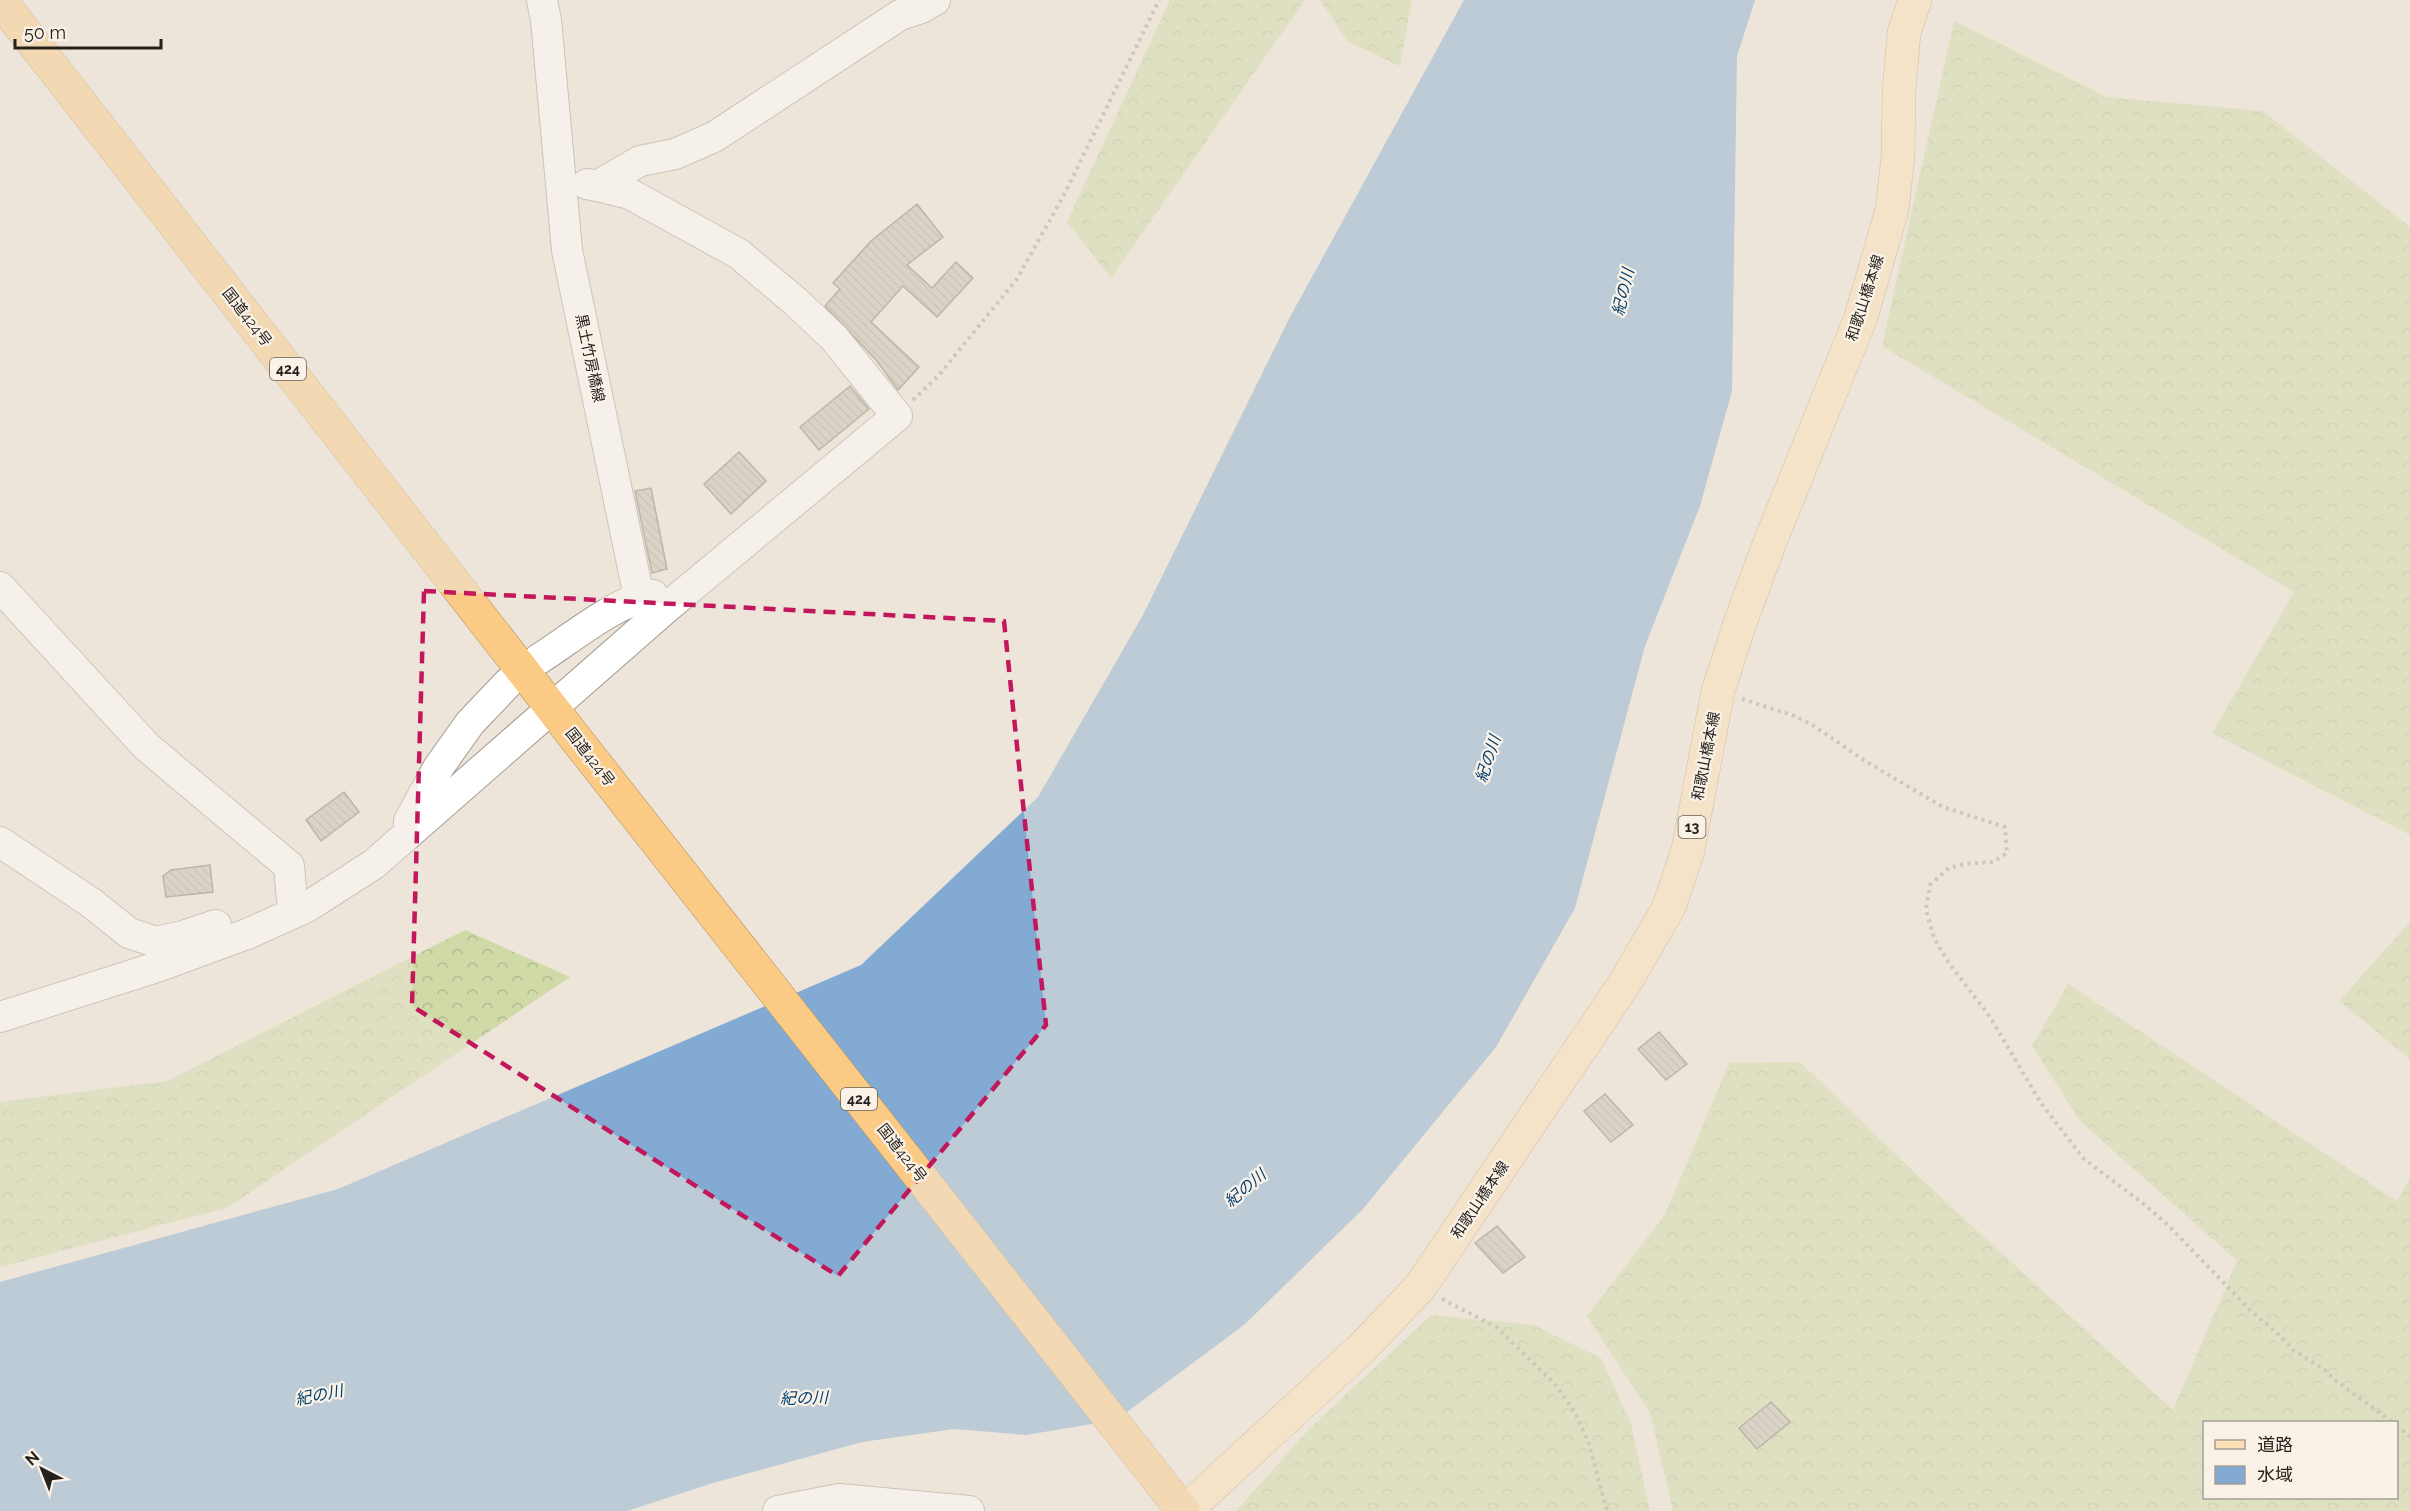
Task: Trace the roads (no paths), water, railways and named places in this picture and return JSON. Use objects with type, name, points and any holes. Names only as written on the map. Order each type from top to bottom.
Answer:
[{"type":"highway","name":"国道424号","points":[[0,0],[576,739],[1184,1511]]},
{"type":"main road","name":"和歌山橋本線","points":[[1184,1511],[1362,1348],[1420,1287],[1626,981],[1670,907],[1688,850],[1718,691],[1770,542],[1861,317],[1889,221],[1898,156],[1899,91],[1904,33],[1915,0]]},
{"type":"street","name":"黒土竹房橋線","points":[[542,0],[546,20],[567,250],[652,603]]},
{"type":"street","points":[[597,186],[640,161],[675,154],[714,136],[900,15],[921,8],[935,0]]},
{"type":"street","points":[[0,1017],[157,967],[247,934],[307,907],[374,864],[554,709],[652,603],[897,416],[834,338],[739,254],[630,194],[559,178]]},
{"type":"street","points":[[0,587],[147,747],[289,866],[292,900]]},
{"type":"street","points":[[539,659],[612,611],[652,603]]},
{"type":"street","points":[[408,834],[409,822],[438,768],[470,723],[508,683]]},
{"type":"street","points":[[0,842],[90,902],[129,933],[156,942],[183,936],[337,887]]},
{"type":"street","points":[[778,1511],[839,1499],[969,1511]]},
{"type":"water","name":"紀の川","points":[[1464,0],[1755,0],[1737,56],[1732,391],[1700,506],[1645,646],[1575,908],[1496,1047],[1363,1209],[1244,1325],[1116,1420],[1026,1435],[954,1429],[862,1442],[713,1483],[627,1511],[0,1511],[0,1282],[338,1189],[861,965],[1038,797],[1143,615],[1290,317]]}]
